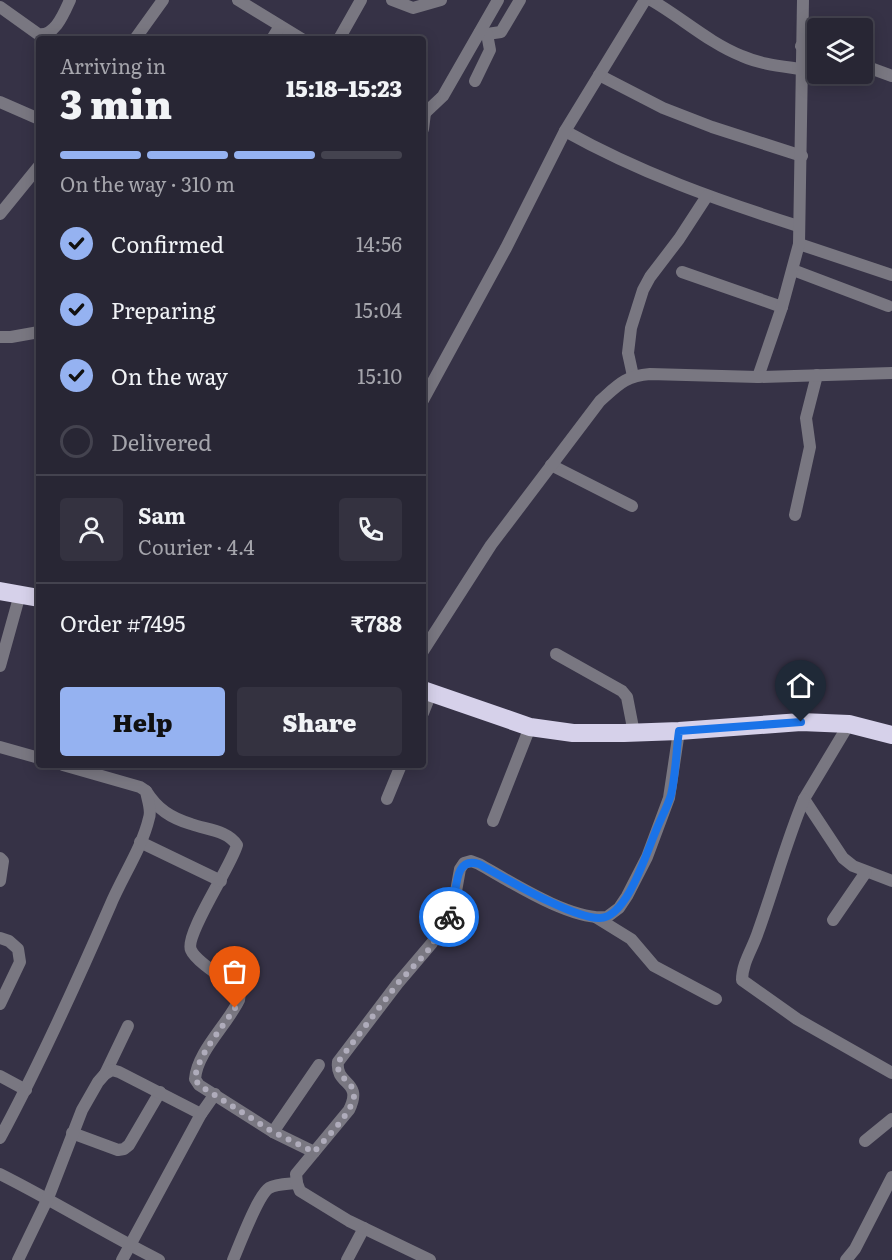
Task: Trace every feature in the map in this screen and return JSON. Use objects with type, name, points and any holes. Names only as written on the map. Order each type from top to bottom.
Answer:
[{"type":"highway","points":[[0,591],[36,597]]},
{"type":"highway","points":[[427,691],[530,727],[573,733],[679,731],[801,722],[849,724],[892,735]]},
{"type":"street","points":[[0,7],[38,34],[45,35],[51,32],[70,0]]},
{"type":"street","points":[[137,36],[163,0]]},
{"type":"street","points":[[238,0],[297,36]]},
{"type":"street","points":[[341,36],[361,0]]},
{"type":"street","points":[[392,0],[413,8],[441,0]]},
{"type":"street","points":[[426,110],[443,96],[484,33],[498,0]]},
{"type":"street","points":[[484,33],[501,32],[520,0]]},
{"type":"street","points":[[651,0],[675,13],[723,47],[741,56],[759,63],[800,69]]},
{"type":"street","points":[[758,377],[782,307],[799,244],[802,156],[800,69],[803,0]]},
{"type":"street","points":[[426,395],[506,248],[565,131],[640,3]]},
{"type":"street","points":[[274,36],[280,26]]},
{"type":"street","points":[[475,81],[490,50],[484,33]]},
{"type":"street","points":[[801,46],[807,48]]},
{"type":"street","points":[[873,68],[892,76]]},
{"type":"street","points":[[599,75],[663,108],[711,127],[802,156]]},
{"type":"street","points":[[0,102],[36,118]]},
{"type":"street","points":[[565,131],[605,154],[707,196],[798,226]]},
{"type":"street","points":[[0,214],[36,170]]},
{"type":"street","points":[[633,376],[628,353],[631,328],[643,290],[707,196]]},
{"type":"street","points":[[799,244],[892,275]]},
{"type":"street","points":[[793,270],[888,306]]},
{"type":"street","points":[[682,272],[782,307]]},
{"type":"street","points":[[0,337],[11,338],[36,333]]},
{"type":"street","points":[[426,646],[491,545],[600,401],[620,382],[633,376],[650,374],[758,377],[892,373]]},
{"type":"street","points":[[795,515],[810,447],[806,418],[817,375]]},
{"type":"street","points":[[551,465],[632,506]]},
{"type":"street","points":[[0,666],[20,594]]},
{"type":"street","points":[[556,654],[622,691],[627,697],[634,733]]},
{"type":"street","points":[[849,724],[804,799],[756,938],[743,967],[742,980],[797,1019],[892,1073]]},
{"type":"street","points":[[493,821],[530,727]]},
{"type":"street","points":[[430,1260],[364,1228],[300,1191],[296,1174],[354,1101],[352,1088],[340,1076],[337,1068],[338,1062],[398,983],[427,952],[453,908],[458,877],[464,863],[471,861],[479,864],[536,895],[585,916],[607,917],[619,908],[647,856],[671,792],[679,731]]},
{"type":"street","points":[[0,747],[36,757]]},
{"type":"street","points":[[74,768],[140,787],[146,791],[154,804],[171,816],[232,838],[237,845],[234,856],[189,942],[196,957],[237,988],[240,993],[235,1008],[201,1058],[195,1072],[195,1079],[199,1085],[273,1132],[314,1152]]},
{"type":"street","points":[[387,799],[400,768]]},
{"type":"street","points":[[0,1138],[26,1090],[140,842],[150,815],[146,791]]},
{"type":"street","points":[[804,799],[843,858],[853,866],[892,881]]},
{"type":"street","points":[[140,842],[221,881]]},
{"type":"street","points":[[0,858],[3,861],[0,880]]},
{"type":"street","points":[[833,920],[866,872]]},
{"type":"street","points":[[597,918],[631,939],[654,966],[716,999]]},
{"type":"street","points":[[0,938],[9,941],[18,949],[20,962],[0,1004]]},
{"type":"street","points":[[18,1260],[48,1198],[82,1110],[105,1074],[128,1026]]},
{"type":"street","points":[[273,1132],[319,1065]]},
{"type":"street","points":[[105,1074],[112,1070],[119,1072],[201,1113]]},
{"type":"street","points":[[0,1077],[26,1090]]},
{"type":"street","points":[[72,1133],[118,1150],[124,1149],[129,1145],[160,1092]]},
{"type":"street","points":[[122,1260],[201,1113],[215,1094]]},
{"type":"street","points":[[865,1141],[892,1119]]},
{"type":"street","points":[[0,1174],[159,1260]]},
{"type":"street","points":[[846,1260],[855,1249],[892,1177]]},
{"type":"street","points":[[233,1260],[256,1207],[267,1190],[271,1187],[297,1183]]},
{"type":"street","points":[[347,1260],[364,1228]]},
{"type":"way so far","points":[[235,1008],[201,1058],[195,1072],[195,1079],[199,1085],[273,1132],[314,1152],[354,1101],[352,1088],[340,1076],[337,1068],[338,1062],[398,983],[427,952],[449,917]]},
{"type":"route","points":[[449,917],[453,908],[460,869],[464,863],[471,861],[536,895],[585,916],[607,917],[619,908],[627,896],[647,856],[671,792],[679,731],[801,722]]}]
